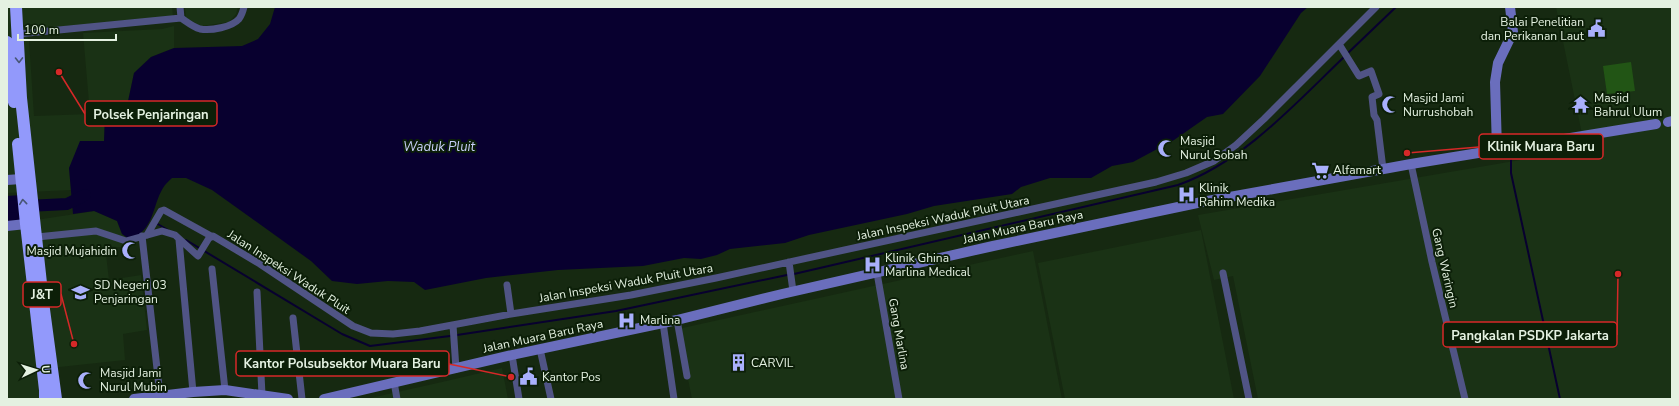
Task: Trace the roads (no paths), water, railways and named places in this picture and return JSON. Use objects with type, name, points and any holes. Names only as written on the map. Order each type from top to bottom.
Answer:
[{"type":"highway","points":[[16,7],[24,181]]},
{"type":"highway","points":[[7,42],[10,97],[24,181],[29,222],[45,399]]},
{"type":"highway","points":[[29,222],[37,236],[56,399]]},
{"type":"street","points":[[180,7],[181,18]]},
{"type":"street","points":[[18,34],[181,18],[195,27],[202,29],[221,27],[233,24],[238,20],[244,7]]},
{"type":"street","name":"Jalan Inspeksi Waduk Pluit Utara","points":[[453,325],[638,293],[789,262],[1156,182],[1186,173],[1214,161],[1236,145],[1376,7]]},
{"type":"street","points":[[1497,149],[1495,82],[1498,63],[1513,32],[1510,7]]},
{"type":"street","points":[[1339,44],[1359,76],[1371,71],[1379,94],[1372,97],[1384,169]]},
{"type":"street","name":"Jalan Muara Baru Raya","points":[[324,399],[512,355],[677,320],[993,246],[1202,202],[1497,149],[1656,124]]},
{"type":"street","name":"Gang Waringin","points":[[1410,164],[1464,399]]},
{"type":"street","points":[[7,180],[24,181]]},
{"type":"street","points":[[160,395],[145,235],[161,210],[164,210],[211,236]]},
{"type":"street","points":[[7,226],[29,222]]},
{"type":"street","name":"Jalan Inspeksi Waduk Pluit","points":[[37,236],[96,231],[126,241],[162,231],[175,235],[197,256],[211,236],[260,264],[353,326],[371,333],[393,334],[420,332],[453,325]]},
{"type":"street","points":[[179,240],[193,392]]},
{"type":"street","points":[[789,262],[793,292]]},
{"type":"street","points":[[212,269],[225,390]]},
{"type":"street","name":"Gang Marlina","points":[[877,273],[899,399]]},
{"type":"street","points":[[1223,273],[1249,399]]},
{"type":"street","points":[[508,285],[511,314]]},
{"type":"street","points":[[257,292],[262,395]]},
{"type":"street","points":[[293,318],[302,399]]},
{"type":"street","points":[[677,320],[687,376]]},
{"type":"street","points":[[663,323],[674,399]]},
{"type":"street","points":[[453,325],[456,369]]},
{"type":"street","points":[[540,349],[551,399]]},
{"type":"street","points":[[512,355],[519,399]]},
{"type":"street","points":[[394,382],[398,399]]},
{"type":"street","points":[[134,399],[160,395],[225,390],[244,396],[262,395],[288,399]]},
{"type":"water","name":"Waduk Pluit","points":[[275,7],[1308,7],[1301,13],[1260,76],[1223,114],[1207,117],[1174,140],[1133,162],[1112,166],[1091,178],[1050,178],[1021,187],[1012,194],[934,206],[907,214],[809,235],[785,243],[730,249],[717,255],[701,259],[684,258],[643,266],[558,270],[486,278],[425,290],[414,282],[388,281],[357,284],[332,281],[311,261],[212,190],[186,178],[172,178],[166,184],[159,195],[148,225],[137,236],[129,239],[122,234],[117,221],[94,211],[73,214],[69,168],[80,141],[104,141],[105,114],[118,112],[127,106],[134,73],[151,57],[174,48],[242,46],[258,39],[270,24]]},
{"type":"water","points":[[21,195],[24,221],[7,222],[7,196]]},
{"type":"waterway","points":[[1349,52],[1396,7]]},
{"type":"waterway","points":[[794,274],[1178,185],[1202,175],[1246,147],[1287,112],[1344,57]]},
{"type":"waterway","points":[[1511,159],[1511,173],[1560,399]]},
{"type":"waterway","points":[[7,207],[67,204],[85,195]]},
{"type":"waterway","points":[[156,223],[168,230]]},
{"type":"waterway","points":[[186,240],[342,334],[370,346],[450,336]]},
{"type":"waterway","points":[[457,335],[616,311],[787,275]]},
{"type":"place","name":"Balai Penelitian dan Perikanan Laut","points":[[1597,29]]},
{"type":"place","name":"Polsek Penjaringan","points":[[59,72]]},
{"type":"place","name":"Masjid Jami Nurrushobah","points":[[1390,105]]},
{"type":"place","name":"Masjid Bahrul Ulum","points":[[1581,105]]},
{"type":"place","name":"Masjid Nurul Sobah","points":[[1167,148]]},
{"type":"place","name":"Klinik Muara Baru","points":[[1407,153]]},
{"type":"place","name":"Alfamart","points":[[1320,170]]},
{"type":"place","name":"Klinik Rahim Medika","points":[[1186,195]]},
{"type":"place","name":"Masjid Mujahidin","points":[[130,251]]},
{"type":"place","name":"Klinik Ghina Marlina Medical","points":[[872,265]]},
{"type":"place","name":"Pangkalan PSDKP Jakarta","points":[[1618,274]]},
{"type":"place","name":"SD Negeri 03 Penjaringan","points":[[81,292]]},
{"type":"place","name":"Marlina","points":[[627,320]]},
{"type":"place","name":"J&T","points":[[74,344]]},
{"type":"place","name":"CARVIL","points":[[738,363]]},
{"type":"place","name":"Kantor Polsubsektor Muara Baru","points":[[511,377]]},
{"type":"place","name":"Kantor Pos","points":[[529,377]]},
{"type":"place","name":"Masjid Jami Nurul Mubin","points":[[87,380]]}]
